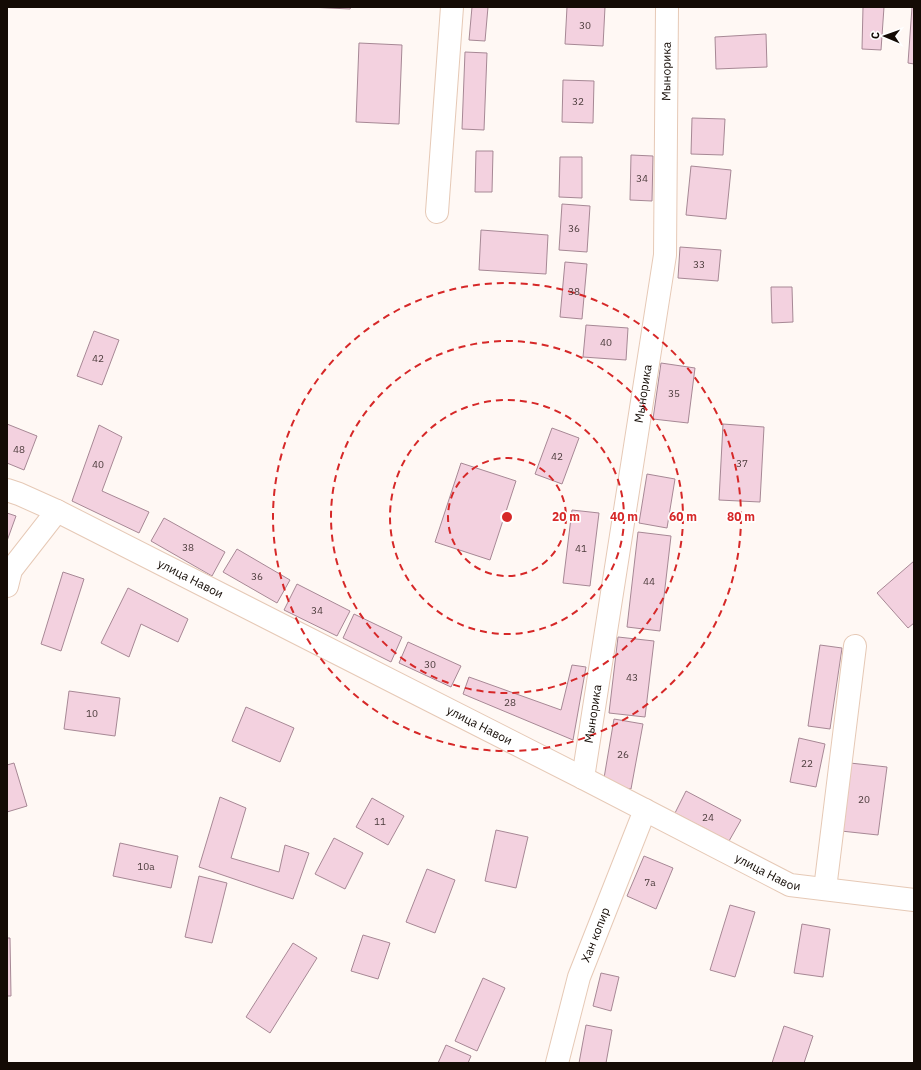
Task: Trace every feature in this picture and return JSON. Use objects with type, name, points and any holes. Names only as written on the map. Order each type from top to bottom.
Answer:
[{"type":"street","points":[[437,212],[452,7]]},
{"type":"street","name":"Мынорика","points":[[583,778],[665,255],[666,7]]},
{"type":"street","name":"улица Навои","points":[[7,490],[57,511],[646,810],[790,885],[914,900]]},
{"type":"street","points":[[7,586],[11,570],[57,511]]},
{"type":"street","points":[[825,889],[855,646]]},
{"type":"street","name":"Хан копир","points":[[558,1063],[579,977],[646,810]]},
{"type":"building","points":[[309,7],[351,7],[350,9]]},
{"type":"building","points":[[472,7],[488,7],[485,41],[469,40]]},
{"type":"building","points":[[567,7],[605,7],[603,46],[565,44]]},
{"type":"building","points":[[863,7],[884,7],[881,50],[862,49]]},
{"type":"building","points":[[912,7],[914,7],[914,64],[908,63]]},
{"type":"building","points":[[766,34],[767,67],[716,69],[715,37]]},
{"type":"building","points":[[359,43],[402,45],[399,124],[356,122]]},
{"type":"building","points":[[465,52],[487,53],[484,130],[462,129]]},
{"type":"building","points":[[563,80],[594,81],[593,123],[562,122]]},
{"type":"building","points":[[692,118],[725,119],[723,155],[691,154]]},
{"type":"building","points":[[476,151],[493,151],[492,192],[475,192]]},
{"type":"building","points":[[631,155],[653,156],[652,201],[630,200]]},
{"type":"building","points":[[560,157],[582,157],[582,198],[559,197]]},
{"type":"building","points":[[691,166],[731,170],[726,219],[686,215]]},
{"type":"building","points":[[562,204],[590,206],[587,252],[559,250]]},
{"type":"building","points":[[481,230],[548,235],[546,274],[479,270]]},
{"type":"building","points":[[680,247],[721,250],[718,281],[678,278]]},
{"type":"building","points":[[565,262],[587,264],[582,319],[560,317]]},
{"type":"building","points":[[771,287],[792,287],[793,322],[772,323]]},
{"type":"building","points":[[586,325],[628,328],[626,360],[583,357]]},
{"type":"building","points":[[94,331],[119,340],[102,385],[77,376]]},
{"type":"building","points":[[661,363],[695,368],[688,423],[653,419]]},
{"type":"building","points":[[7,424],[37,436],[24,470],[7,463]]},
{"type":"building","points":[[723,424],[764,427],[760,502],[719,500]]},
{"type":"building","points":[[99,425],[122,437],[102,491],[149,512],[139,533],[72,501]]},
{"type":"building","points":[[552,428],[579,438],[562,484],[535,474]]},
{"type":"building","points":[[461,463],[516,481],[490,560],[435,542]]},
{"type":"building","points":[[647,474],[675,479],[667,528],[639,523]]},
{"type":"building","points":[[572,510],[599,513],[590,586],[563,583]]},
{"type":"building","points":[[7,513],[16,516],[7,541]]},
{"type":"building","points":[[164,518],[225,552],[212,576],[151,541]]},
{"type":"building","points":[[638,532],[671,536],[660,631],[627,627]]},
{"type":"building","points":[[237,549],[290,580],[277,603],[223,572]]},
{"type":"building","points":[[914,561],[914,623],[908,628],[877,593]]},
{"type":"building","points":[[63,572],[84,579],[61,651],[41,644]]},
{"type":"building","points":[[297,584],[350,611],[337,636],[284,610]]},
{"type":"building","points":[[128,588],[188,619],[178,642],[141,624],[129,657],[101,643]]},
{"type":"building","points":[[354,614],[402,637],[391,662],[343,638]]},
{"type":"building","points":[[618,637],[654,641],[645,717],[609,713]]},
{"type":"building","points":[[408,642],[461,666],[451,687],[399,663]]},
{"type":"building","points":[[820,645],[842,648],[830,729],[808,726]]},
{"type":"building","points":[[572,665],[586,667],[573,740],[463,694],[469,677],[561,710]]},
{"type":"building","points":[[69,691],[120,698],[115,736],[64,729]]},
{"type":"building","points":[[246,707],[294,728],[280,762],[232,741]]},
{"type":"building","points":[[614,719],[643,724],[631,789],[603,784]]},
{"type":"building","points":[[799,738],[825,744],[816,787],[790,782]]},
{"type":"building","points":[[14,763],[27,806],[7,812],[7,765]]},
{"type":"building","points":[[850,763],[887,767],[878,835],[841,831]]},
{"type":"building","points":[[686,791],[741,820],[729,841],[675,813]]},
{"type":"building","points":[[220,797],[246,808],[231,858],[279,872],[285,845],[309,853],[293,899],[199,867]]},
{"type":"building","points":[[372,798],[404,816],[388,845],[356,827]]},
{"type":"building","points":[[496,830],[528,837],[516,888],[485,881]]},
{"type":"building","points":[[334,838],[363,853],[345,889],[315,874]]},
{"type":"building","points":[[120,843],[178,856],[171,888],[113,876]]},
{"type":"building","points":[[644,856],[673,868],[656,909],[627,896]]},
{"type":"building","points":[[427,869],[455,880],[435,933],[406,922]]},
{"type":"building","points":[[199,876],[227,883],[212,943],[185,937]]},
{"type":"building","points":[[730,905],[755,912],[735,977],[710,970]]},
{"type":"building","points":[[802,924],[830,929],[823,977],[794,973]]},
{"type":"building","points":[[363,935],[390,943],[378,979],[351,971]]},
{"type":"building","points":[[7,938],[10,938],[11,996],[7,996]]},
{"type":"building","points":[[293,943],[317,958],[270,1033],[246,1017]]},
{"type":"building","points":[[601,973],[619,977],[611,1011],[593,1006]]},
{"type":"building","points":[[483,978],[505,988],[477,1051],[455,1041]]},
{"type":"building","points":[[586,1025],[612,1030],[606,1063],[579,1063]]},
{"type":"building","points":[[784,1026],[813,1036],[804,1063],[772,1063]]},
{"type":"building","points":[[446,1045],[471,1056],[468,1063],[438,1063]]}]
